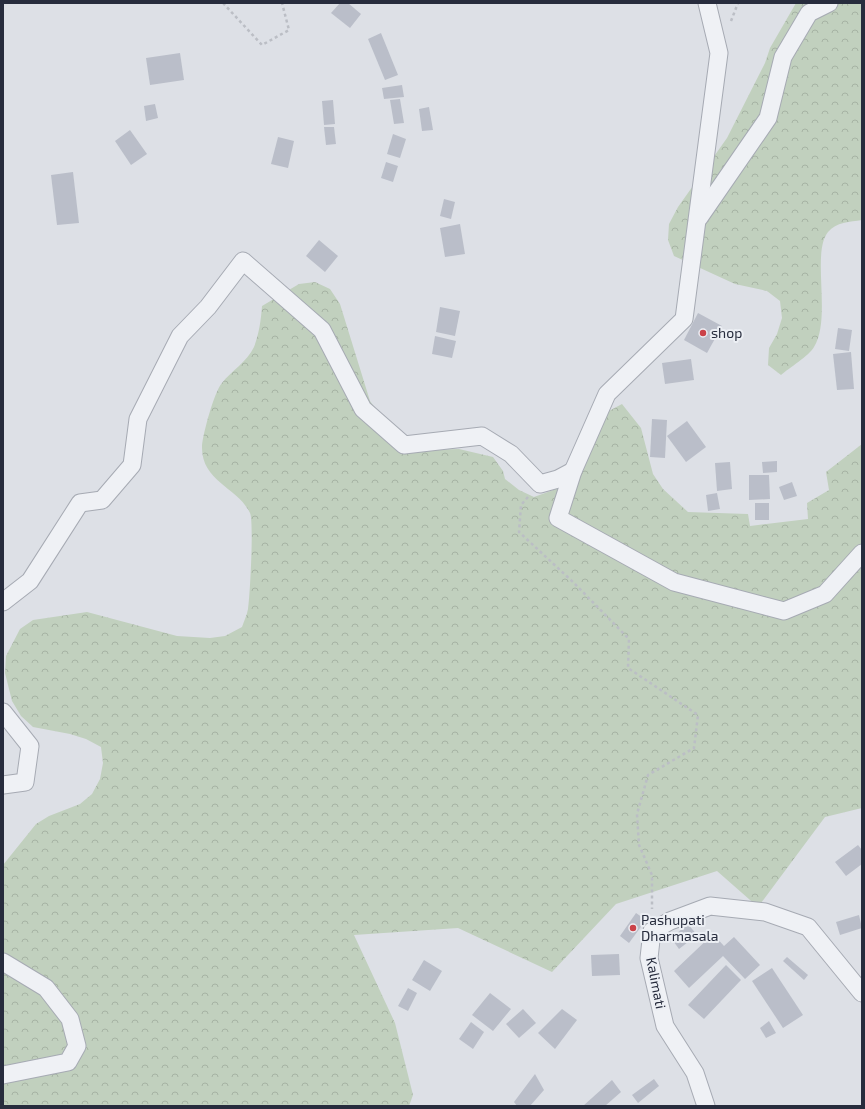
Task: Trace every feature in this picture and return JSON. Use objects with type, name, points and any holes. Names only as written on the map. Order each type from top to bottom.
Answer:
[{"type":"street","points":[[707,3],[719,53],[684,318],[607,394],[573,471],[558,518],[674,582],[784,611],[825,594],[862,553]]},
{"type":"street","points":[[697,222],[768,118],[783,57],[809,13],[829,3]]},
{"type":"street","points":[[3,602],[30,581],[80,502],[102,500],[132,465],[138,419],[180,336],[208,307],[243,261],[322,330],[363,408],[404,446],[482,436],[511,454],[540,484],[558,479],[573,471]]},
{"type":"street","points":[[3,712],[30,746],[25,782],[3,785]]},
{"type":"street","points":[[652,931],[670,921],[710,906],[766,912],[808,927],[862,993]]},
{"type":"street","name":"Kalimati","points":[[652,931],[649,958],[665,1026],[695,1073],[706,1106]]},
{"type":"street","points":[[3,962],[46,988],[70,1018],[77,1046],[68,1062],[3,1075]]},
{"type":"path","points":[[223,3],[262,45],[289,30],[282,3]]},
{"type":"path","points":[[540,484],[521,505],[519,532],[573,582],[629,639],[628,668],[698,715],[694,748],[648,775],[637,814],[639,845],[652,875],[652,931]]},
{"type":"green space","points":[[796,3],[862,3],[862,220],[839,224],[828,232],[823,242],[821,255],[822,303],[819,335],[814,347],[803,358],[781,375],[768,365],[769,348],[777,334],[782,318],[780,301],[767,291],[735,284],[674,256],[668,240],[669,224],[678,207],[727,138],[765,63],[770,48]]},
{"type":"green space","points":[[315,282],[330,289],[340,304],[370,401],[389,427],[427,450],[459,449],[493,457],[503,471],[505,479],[519,490],[534,497],[556,489],[587,454],[607,412],[622,404],[641,428],[653,474],[663,489],[688,512],[748,514],[750,526],[808,519],[807,503],[829,490],[826,472],[862,444],[862,808],[825,817],[758,907],[717,871],[616,904],[552,972],[458,928],[354,935],[395,1023],[413,1095],[409,1106],[3,1106],[3,865],[36,824],[49,816],[80,804],[92,794],[100,779],[103,763],[101,747],[86,739],[70,734],[33,727],[21,716],[12,701],[5,673],[6,656],[20,629],[33,620],[87,612],[177,636],[210,638],[225,636],[242,627],[248,611],[250,590],[252,544],[250,513],[244,504],[207,468],[203,458],[202,446],[204,432],[212,404],[219,388],[243,362],[254,347],[260,327],[262,306],[299,284]]},
{"type":"building","points":[[340,3],[348,3],[361,14],[350,28],[331,13]]},
{"type":"building","points":[[381,33],[398,75],[385,80],[368,39]]},
{"type":"building","points":[[180,53],[184,80],[150,85],[146,58]]},
{"type":"building","points":[[402,85],[404,97],[384,99],[382,88]]},
{"type":"building","points":[[400,99],[404,123],[394,124],[390,100]]},
{"type":"building","points":[[333,100],[335,124],[324,125],[322,101]]},
{"type":"building","points":[[155,104],[158,118],[146,121],[144,106]]},
{"type":"building","points":[[429,107],[433,130],[422,131],[419,109]]},
{"type":"building","points":[[324,127],[334,127],[336,144],[326,145]]},
{"type":"building","points":[[130,130],[147,154],[131,165],[115,141]]},
{"type":"building","points":[[393,134],[406,139],[400,158],[387,154]]},
{"type":"building","points":[[278,137],[294,141],[288,168],[271,164]]},
{"type":"building","points":[[386,162],[398,166],[393,182],[381,178]]},
{"type":"building","points":[[73,172],[79,223],[57,225],[51,175]]},
{"type":"building","points":[[444,199],[455,202],[451,219],[440,216]]},
{"type":"building","points":[[460,224],[465,254],[445,257],[440,228]]},
{"type":"building","points":[[319,240],[338,256],[325,272],[306,256]]},
{"type":"building","points":[[440,307],[460,311],[455,336],[436,332]]},
{"type":"building","name":"shop","points":[[698,313],[722,326],[707,353],[684,340]]},
{"type":"building","points":[[838,328],[852,330],[849,351],[835,349]]},
{"type":"building","points":[[435,336],[456,341],[452,358],[432,354]]},
{"type":"building","points":[[851,352],[854,389],[837,390],[833,354]]},
{"type":"building","points":[[691,359],[694,380],[665,384],[662,363]]},
{"type":"building","points":[[652,419],[667,420],[665,458],[650,457]]},
{"type":"building","points":[[687,421],[706,447],[686,462],[667,436]]},
{"type":"building","points":[[777,461],[777,472],[763,473],[762,462]]},
{"type":"building","points":[[730,462],[732,489],[717,491],[715,463]]},
{"type":"building","points":[[749,475],[769,475],[770,499],[749,500]]},
{"type":"building","points":[[792,482],[797,496],[784,500],[779,487]]},
{"type":"building","points":[[717,493],[720,509],[708,511],[706,495]]},
{"type":"building","points":[[755,503],[769,503],[769,520],[755,520]]},
{"type":"building","points":[[858,845],[862,850],[862,864],[846,876],[835,862]]},
{"type":"building","name":"Pashupati Dharmasala","points":[[636,913],[646,920],[629,943],[620,936]]},
{"type":"building","points":[[859,915],[862,928],[840,935],[836,922]]},
{"type":"building","points":[[688,924],[697,935],[679,949],[671,938]]},
{"type":"building","points":[[713,934],[724,946],[734,937],[760,965],[745,979],[723,956],[689,988],[674,971]]},
{"type":"building","points":[[619,954],[620,975],[592,976],[591,955]]},
{"type":"building","points":[[787,957],[808,975],[804,980],[783,961]]},
{"type":"building","points":[[424,960],[442,971],[430,991],[412,980]]},
{"type":"building","points":[[726,965],[741,980],[704,1019],[688,1005]]},
{"type":"building","points":[[772,968],[803,1015],[783,1028],[752,981]]},
{"type":"building","points":[[408,988],[417,993],[408,1011],[398,1006]]},
{"type":"building","points":[[490,993],[511,1009],[493,1031],[472,1015]]},
{"type":"building","points":[[523,1009],[536,1023],[519,1038],[506,1024]]},
{"type":"building","points":[[562,1009],[577,1020],[555,1049],[538,1033]]},
{"type":"building","points":[[769,1021],[776,1033],[766,1038],[760,1028]]},
{"type":"building","points":[[471,1022],[484,1032],[473,1049],[459,1039]]},
{"type":"building","points":[[535,1074],[544,1090],[530,1106],[517,1106],[514,1102]]},
{"type":"building","points":[[654,1079],[659,1086],[638,1103],[632,1095]]},
{"type":"building","points":[[612,1080],[621,1092],[605,1106],[583,1106]]},
{"type":"place","name":"shop","points":[[703,333]]},
{"type":"place","name":"Pashupati Dharmasala","points":[[633,928]]}]
